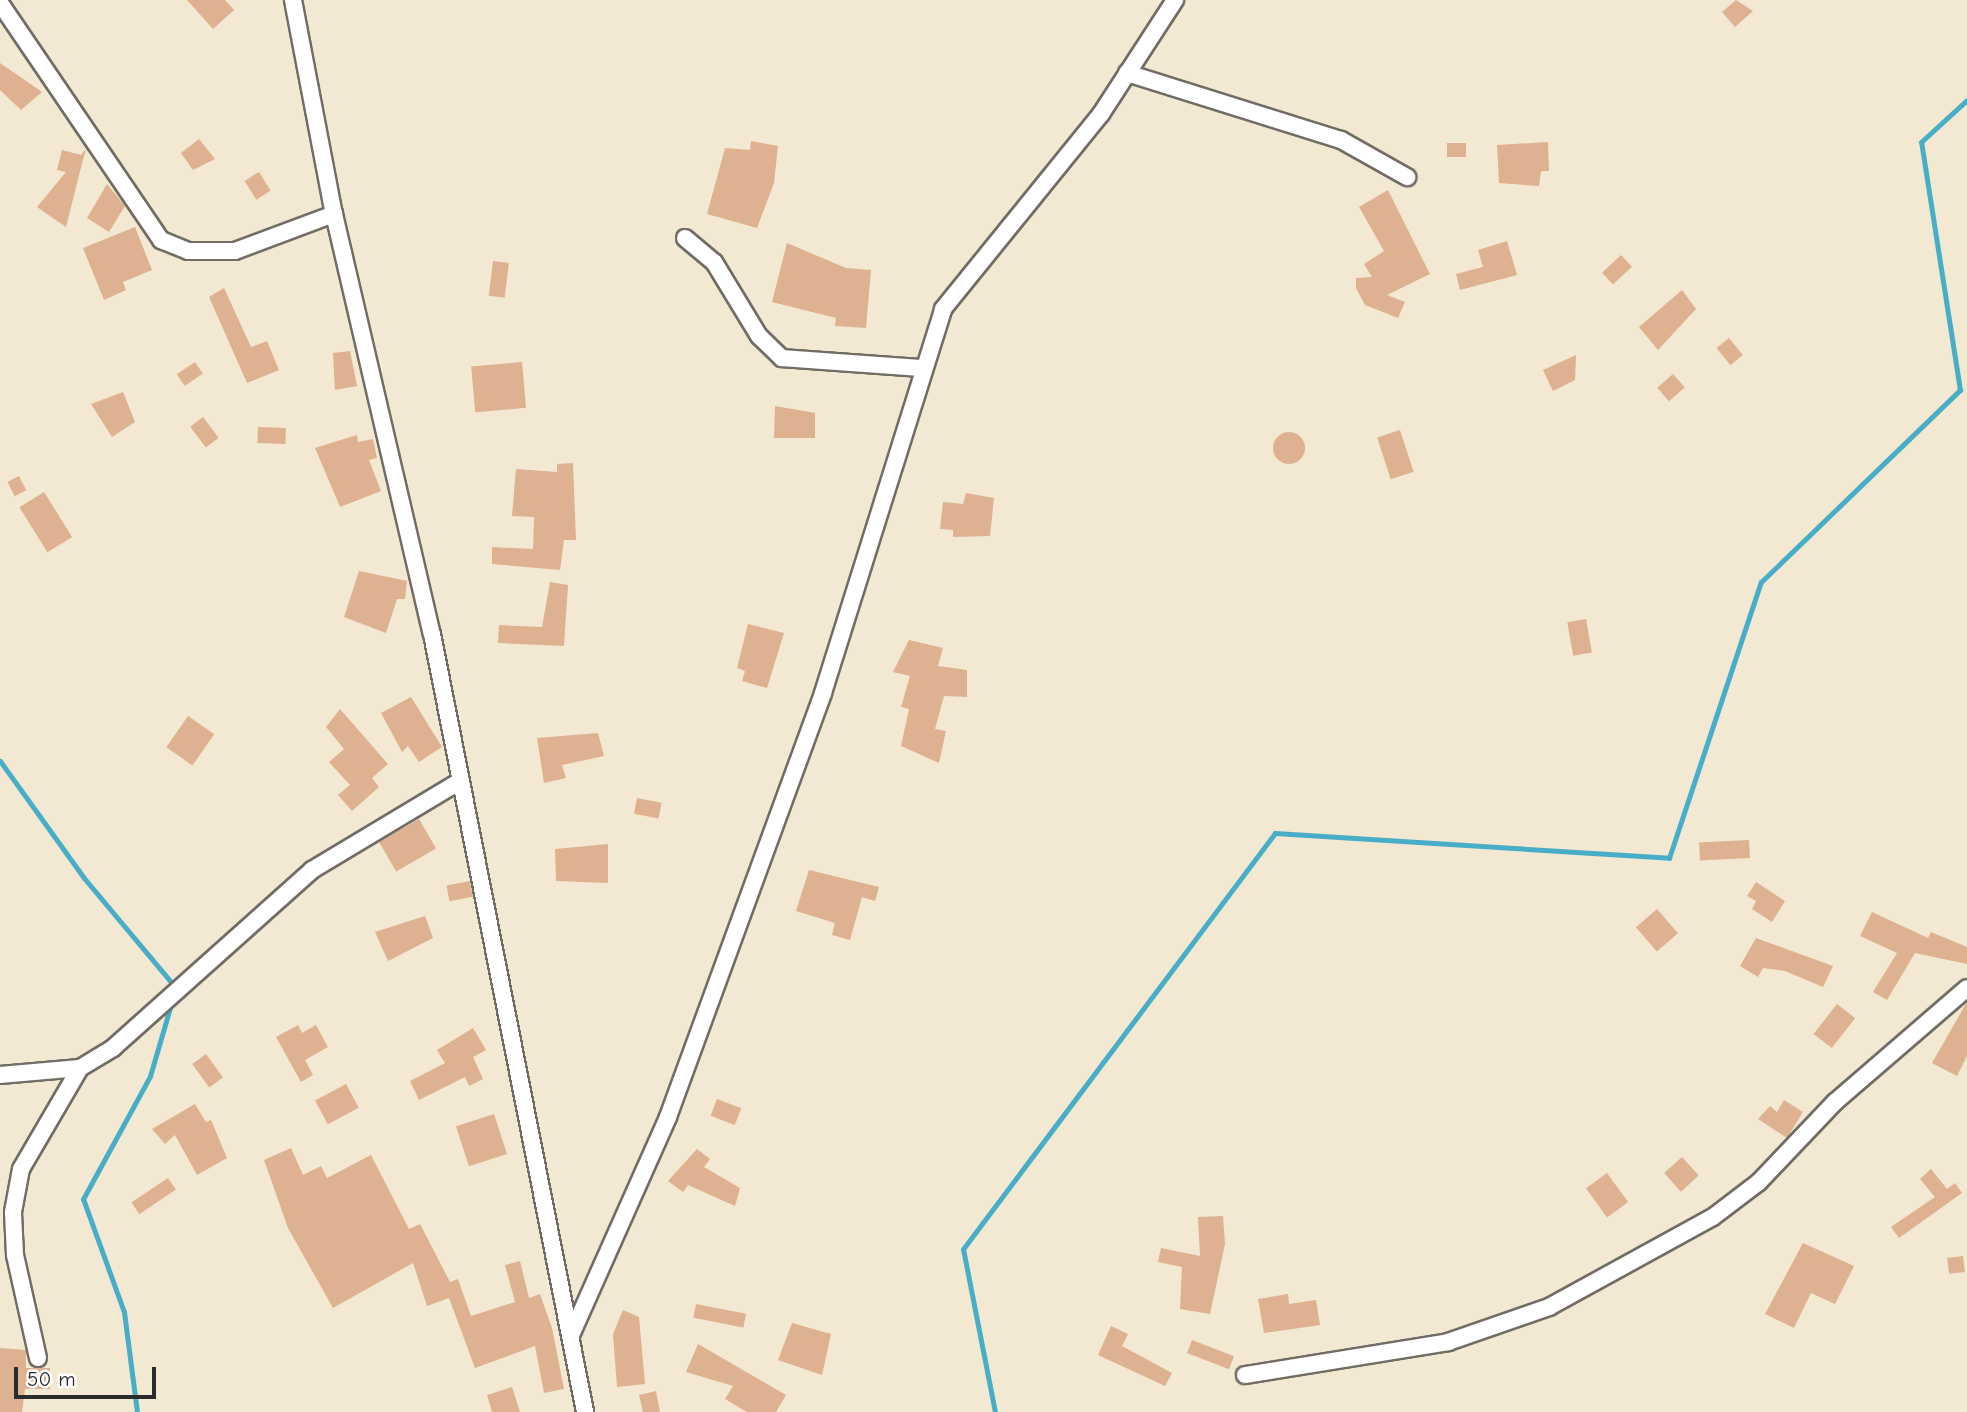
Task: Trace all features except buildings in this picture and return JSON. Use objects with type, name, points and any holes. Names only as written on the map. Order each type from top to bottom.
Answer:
[{"type":"street","points":[[293,0],[334,214],[407,514],[572,1334],[585,1412]]},
{"type":"street","points":[[572,1334],[668,1117],[823,693],[920,368],[964,276],[1093,125],[1175,0]]},
{"type":"street","points":[[0,3],[161,240],[187,251],[235,251],[334,214]]},
{"type":"street","points":[[1127,73],[1341,140],[1407,177]]},
{"type":"street","points":[[685,238],[714,262],[759,336],[782,358],[920,368]]},
{"type":"street","points":[[0,1075],[80,1068],[113,1048],[312,870],[460,781]]},
{"type":"street","points":[[1245,1375],[1448,1342],[1549,1307],[1713,1217],[1759,1182],[1835,1102],[1967,988]]},
{"type":"street","points":[[38,1358],[15,1255],[13,1212],[21,1169],[80,1068]]},
{"type":"waterway","points":[[995,1412],[963,1249],[1275,833],[1669,858],[1761,582],[1960,390],[1921,142],[1967,100]]},
{"type":"waterway","points":[[0,761],[84,878],[176,988]]},
{"type":"waterway","points":[[137,1412],[124,1312],[83,1199],[150,1076],[172,1001]]}]
